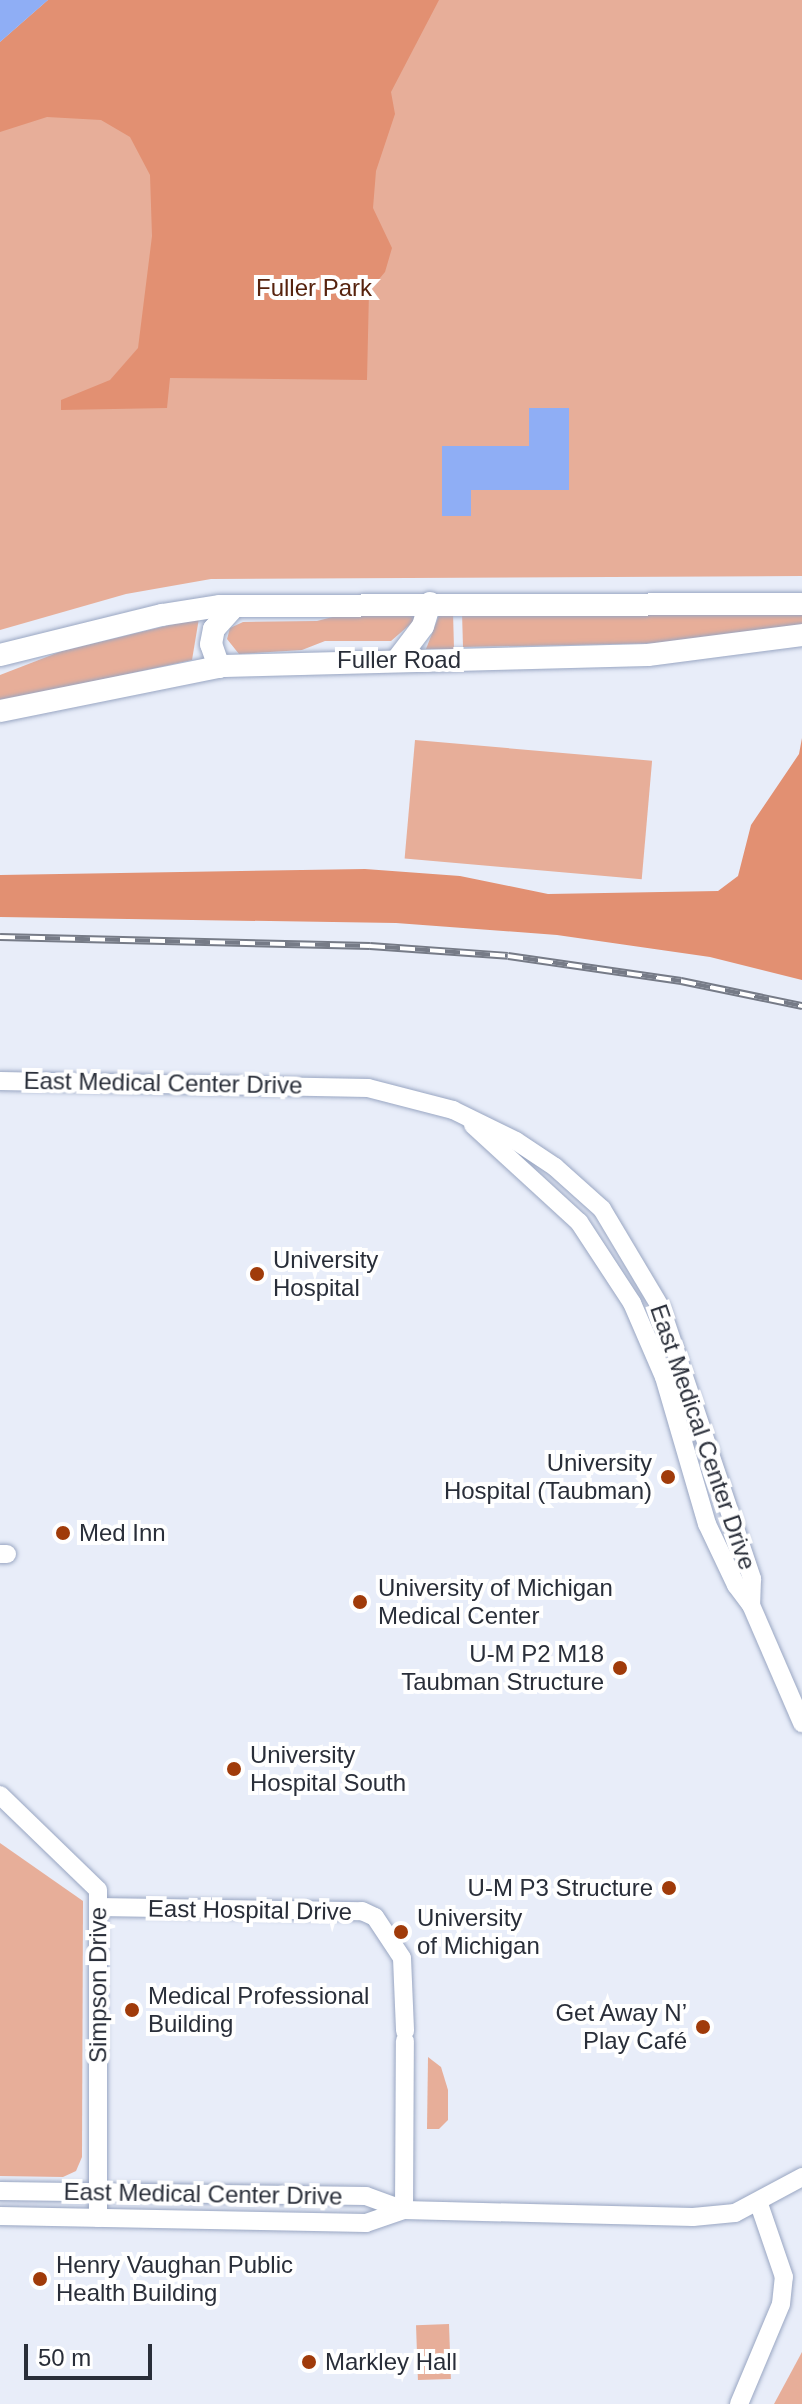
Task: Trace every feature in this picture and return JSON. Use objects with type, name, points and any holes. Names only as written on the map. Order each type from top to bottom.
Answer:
[{"type":"main road","points":[[398,659],[423,626],[430,603]]},
{"type":"main road","points":[[0,655],[162,615],[235,606],[802,604]]},
{"type":"main road","points":[[219,667],[211,644],[214,629],[235,606]]},
{"type":"main road","name":"Fuller Road","points":[[0,711],[219,667],[398,659],[648,655],[802,635]]},
{"type":"street","name":"East Medical Center Drive","points":[[0,1081],[340,1086],[405,1095],[465,1117],[529,1149],[602,1209],[648,1281],[682,1366],[752,1579],[751,1605]]},
{"type":"street","name":"East Medical Center Drive","points":[[465,1117],[579,1222],[632,1303],[664,1377],[707,1524],[736,1585],[751,1605],[802,1723]]},
{"type":"street","name":"Simpson Drive","points":[[0,1795],[98,1890],[98,2218]]},
{"type":"street","name":"East Hospital Drive","points":[[98,1907],[362,1911],[375,1917],[402,1958],[404,2210]]},
{"type":"street","name":"East Medical Center Drive","points":[[0,2191],[366,2196],[404,2210],[693,2217],[735,2213],[759,2204],[802,2177]]},
{"type":"street","points":[[739,2404],[781,2304],[784,2277],[759,2204]]},
{"type":"street","name":"East Medical Center Drive","points":[[0,2216],[366,2223],[404,2210]]},
{"type":"green space","name":"Fuller Park","points":[[48,0],[802,0],[802,576],[211,579],[126,594],[0,630],[0,42]]},
{"type":"green space","points":[[48,0],[439,0],[391,92],[395,114],[376,171],[373,208],[392,248],[385,272],[369,291],[367,380],[170,378],[167,408],[61,410],[61,400],[110,380],[138,348],[152,236],[150,175],[130,137],[101,120],[47,117],[0,132],[0,42]]},
{"type":"green space","points":[[802,610],[802,625],[670,643],[463,647],[462,612]]},
{"type":"green space","points":[[453,612],[454,649],[426,649],[440,613]]},
{"type":"green space","points":[[348,613],[415,615],[414,621],[391,641],[325,641],[302,650],[239,654],[227,639],[230,628],[243,622],[317,621]]},
{"type":"green space","points":[[199,618],[192,660],[0,702],[0,675],[62,651]]},
{"type":"green space","points":[[802,738],[802,980],[710,957],[557,935],[396,923],[0,917],[0,875],[365,869],[460,876],[548,894],[718,891],[738,876],[751,825],[799,754]]},
{"type":"green space","points":[[415,740],[652,761],[642,879],[405,859]]},
{"type":"green space","points":[[0,1843],[83,1901],[82,2157],[76,2171],[63,2177],[0,2176]]},
{"type":"green space","points":[[428,2057],[441,2067],[448,2090],[448,2120],[439,2129],[427,2129]]},
{"type":"green space","points":[[449,2324],[451,2379],[418,2380],[416,2325]]},
{"type":"green space","points":[[802,2352],[802,2404],[774,2404]]},
{"type":"water","points":[[0,0],[48,0],[0,42]]},
{"type":"water","points":[[529,408],[569,408],[569,490],[471,490],[471,516],[442,516],[442,446],[529,446]]},
{"type":"railway","points":[[0,937],[370,946],[508,956],[681,981],[802,1006]]},
{"type":"place","name":"University Hospital","points":[[257,1274]]},
{"type":"place","name":"University Hospital (Taubman)","points":[[668,1477]]},
{"type":"place","name":"Med Inn","points":[[63,1533]]},
{"type":"place","name":"University of Michigan Medical Center","points":[[360,1602]]},
{"type":"place","name":"U-M P2 M18 Taubman Structure","points":[[620,1668]]},
{"type":"place","name":"University Hospital South","points":[[234,1769]]},
{"type":"place","name":"U-M P3 Structure","points":[[669,1888]]},
{"type":"place","name":"University of Michigan","points":[[401,1932]]},
{"type":"place","name":"Medical Professional Building","points":[[132,2010]]},
{"type":"place","name":"Get Away N’ Play Café","points":[[703,2027]]},
{"type":"place","name":"Henry Vaughan Public Health Building","points":[[40,2279]]},
{"type":"place","name":"Markley Hall","points":[[309,2362]]}]
